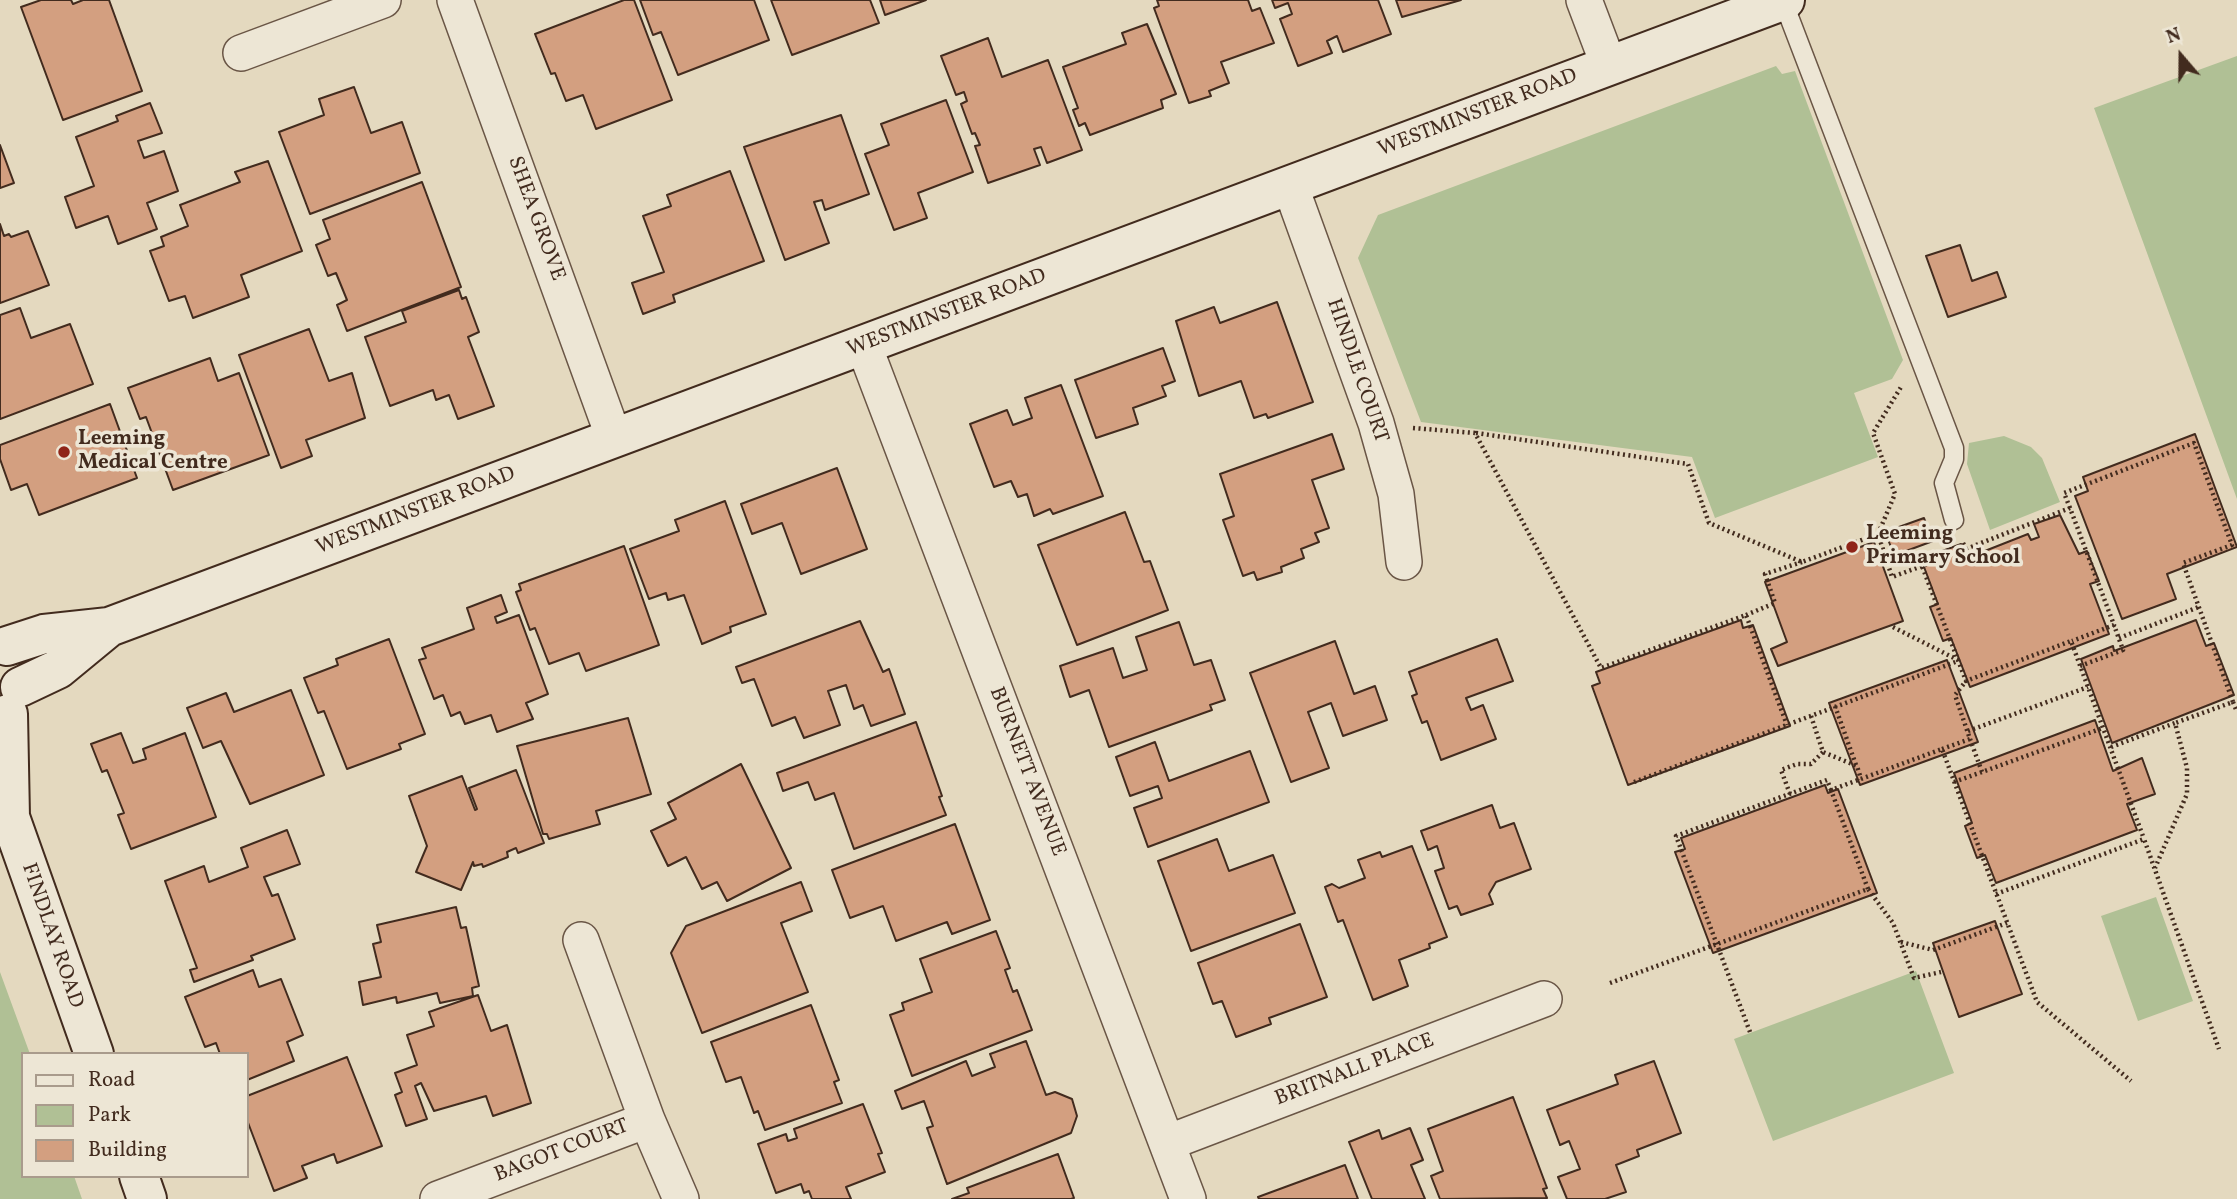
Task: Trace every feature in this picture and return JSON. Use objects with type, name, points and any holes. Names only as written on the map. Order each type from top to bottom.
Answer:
[{"type":"main road","name":"WESTMINSTER ROAD","points":[[4,642],[44,634],[109,627],[1784,0]]},
{"type":"main road","name":"WESTMINSTER ROAD","points":[[9,708],[109,627]]},
{"type":"main road","name":"FINDLAY ROAD","points":[[4,642],[16,658],[9,708],[5,809],[93,1052]]},
{"type":"main road","points":[[140,1178],[147,1199]]},
{"type":"street","points":[[241,53],[383,0]]},
{"type":"street","name":"SHEA GROVE","points":[[455,0],[614,438]]},
{"type":"street","points":[[1584,0],[1609,65]]},
{"type":"street","name":"HINDLE COURT","points":[[1290,185],[1376,423],[1396,494],[1404,562]]},
{"type":"street","name":"BURNETT AVENUE","points":[[864,346],[1188,1199]]},
{"type":"street","name":"BAGOT COURT","points":[[581,940],[646,1120],[681,1199]]},
{"type":"street","name":"BRITNALL PLACE","points":[[1167,1143],[1544,999]]},
{"type":"street","name":"BAGOT COURT","points":[[438,1199],[646,1120]]},
{"type":"lane","points":[[1784,0],[1954,448],[1954,459],[1944,483],[1954,520]]},
{"type":"path","points":[[1920,356],[1873,433],[1895,494],[1878,534],[1892,577],[2070,508]]},
{"type":"path","points":[[1408,427],[1475,433],[1688,464],[1709,523],[1802,562]]},
{"type":"path","points":[[1475,433],[1601,668],[1775,603],[1765,574],[1878,534]]},
{"type":"path","points":[[2080,666],[2123,650],[2064,493],[2194,443],[2232,545],[2183,563],[2237,712]]},
{"type":"path","points":[[1954,520],[1966,549]]},
{"type":"path","points":[[1922,566],[1966,681]]},
{"type":"path","points":[[2119,638],[2199,607]]},
{"type":"path","points":[[1746,615],[1787,724]]},
{"type":"path","points":[[1982,772],[1955,695],[1966,681],[2114,625]]},
{"type":"path","points":[[1893,627],[1958,661]]},
{"type":"path","points":[[2071,641],[2219,1049]]},
{"type":"path","points":[[1634,782],[1958,661]]},
{"type":"path","points":[[1968,731],[2088,687]]},
{"type":"path","points":[[2110,747],[2233,702]]},
{"type":"path","points":[[1835,706],[1861,779]]},
{"type":"path","points":[[1811,716],[1823,752],[1857,766]]},
{"type":"path","points":[[2154,869],[2187,794],[2187,768],[2175,723]]},
{"type":"path","points":[[1954,782],[2103,728]]},
{"type":"path","points":[[1831,790],[1970,739]]},
{"type":"path","points":[[1942,749],[2037,1003],[2131,1081]]},
{"type":"path","points":[[1790,794],[1781,770],[1797,764],[1811,764],[1823,752]]},
{"type":"path","points":[[1750,1032],[1676,836],[1828,780],[1868,889],[1893,923],[1914,978],[1941,972]]},
{"type":"path","points":[[1996,894],[2144,838]]},
{"type":"path","points":[[1610,983],[1868,889]]},
{"type":"path","points":[[1901,942],[1933,950],[2007,923]]},
{"type":"green space","points":[[2237,56],[2237,499],[2094,108]]},
{"type":"green space","points":[[1776,66],[1782,74],[1795,71],[1903,360],[1892,379],[1854,393],[1878,457],[1715,518],[1692,457],[1421,422],[1358,258],[1378,215]]},
{"type":"green space","points":[[2004,436],[2031,447],[2042,458],[2060,502],[1990,530],[1967,464],[1969,443]]},
{"type":"green space","points":[[2156,897],[2193,1001],[2138,1021],[2101,916]]},
{"type":"green space","points":[[1916,971],[1954,1073],[1773,1141],[1734,1039]]},
{"type":"green space","points":[[0,972],[29,1052],[21,1052],[21,1178],[75,1178],[82,1199],[0,1199]]},
{"type":"building","points":[[41,0],[71,0],[73,4],[83,0],[109,0],[142,91],[63,120],[21,7]]},
{"type":"building","points":[[624,0],[634,0],[672,100],[596,129],[583,95],[566,101],[555,73],[551,74],[535,34]]},
{"type":"building","points":[[640,0],[754,0],[769,40],[678,75],[661,32],[653,35]]},
{"type":"building","points":[[771,0],[870,0],[879,23],[792,55]]},
{"type":"building","points":[[880,0],[926,0],[885,15]]},
{"type":"building","points":[[1157,0],[1248,0],[1252,11],[1260,8],[1274,43],[1221,62],[1229,83],[1209,91],[1211,96],[1189,103],[1154,8],[1159,6]]},
{"type":"building","points":[[1272,0],[1378,0],[1391,34],[1343,52],[1337,36],[1327,41],[1332,53],[1298,66],[1280,19],[1292,14],[1288,3],[1275,8]]},
{"type":"building","points":[[1396,0],[1461,0],[1402,17]]},
{"type":"building","points":[[1147,24],[1176,94],[1161,100],[1163,108],[1090,135],[1085,123],[1079,126],[1073,110],[1078,108],[1063,67],[1126,44],[1122,33]]},
{"type":"building","points":[[988,38],[1002,77],[1048,60],[1082,150],[1047,163],[1041,147],[1034,149],[1040,165],[988,183],[975,146],[980,145],[975,133],[972,134],[961,104],[967,101],[964,92],[956,95],[941,56]]},
{"type":"building","points":[[354,87],[371,133],[402,122],[420,173],[310,214],[279,132],[324,115],[319,99]]},
{"type":"building","points":[[946,100],[973,172],[918,193],[927,218],[894,230],[865,154],[889,145],[881,124]]},
{"type":"building","points":[[150,103],[162,133],[138,141],[144,158],[164,151],[178,191],[147,203],[157,229],[118,244],[108,216],[76,228],[65,197],[94,186],[76,137],[118,121],[116,116]]},
{"type":"building","points":[[841,115],[869,194],[825,210],[822,200],[814,202],[829,243],[785,260],[744,147]]},
{"type":"building","points":[[0,145],[14,183],[0,188]]},
{"type":"building","points":[[268,161],[302,251],[241,275],[249,297],[193,318],[185,296],[169,301],[150,251],[164,246],[161,237],[188,226],[180,205],[240,182],[235,172]]},
{"type":"building","points":[[730,171],[764,261],[673,295],[675,302],[643,314],[632,283],[664,272],[643,216],[671,206],[667,195]]},
{"type":"building","points":[[422,182],[461,287],[347,331],[337,305],[347,300],[336,273],[328,276],[316,245],[330,239],[323,220]]},
{"type":"building","points":[[0,224],[4,236],[9,234],[11,237],[28,231],[49,285],[0,303]]},
{"type":"building","points":[[1960,245],[1972,281],[1997,272],[2006,297],[1948,317],[1926,256]]},
{"type":"building","points":[[459,290],[462,299],[466,297],[479,332],[468,337],[494,406],[458,419],[449,395],[436,400],[433,390],[390,406],[365,337],[406,322],[402,311]]},
{"type":"building","points":[[1277,302],[1313,402],[1268,418],[1266,414],[1254,418],[1241,381],[1199,396],[1176,321],[1214,307],[1220,323]]},
{"type":"building","points":[[20,308],[31,338],[70,324],[93,384],[0,419],[0,315]]},
{"type":"building","points":[[309,329],[329,381],[352,373],[365,418],[306,440],[312,456],[281,468],[239,355]]},
{"type":"building","points":[[1163,348],[1175,381],[1162,386],[1166,396],[1133,408],[1138,424],[1096,438],[1075,380]]},
{"type":"building","points":[[210,358],[218,381],[239,373],[269,455],[173,490],[146,417],[140,419],[128,388]]},
{"type":"building","points":[[1061,385],[1103,496],[1053,514],[1050,509],[1034,516],[1027,494],[1018,497],[1011,481],[994,487],[970,424],[1007,410],[1013,425],[1032,418],[1025,398]]},
{"type":"building","name":"Leeming Medical Centre","points":[[110,404],[137,478],[39,515],[27,484],[11,490],[0,459],[0,445]]},
{"type":"building","points":[[1332,434],[1344,469],[1312,480],[1329,528],[1315,533],[1319,542],[1301,549],[1304,558],[1281,567],[1282,572],[1257,580],[1254,572],[1243,576],[1223,520],[1234,516],[1220,474]]},
{"type":"building","points":[[2195,434],[2237,547],[2167,574],[2176,599],[2122,619],[2075,496],[2088,491],[2083,477]]},
{"type":"building","points":[[837,468],[867,549],[801,574],[782,523],[752,534],[741,504]]},
{"type":"building","points":[[725,501],[766,614],[730,627],[731,632],[702,644],[684,595],[668,600],[666,593],[649,599],[630,549],[679,531],[675,520]]},
{"type":"building","points":[[1125,512],[1144,562],[1150,561],[1168,610],[1077,645],[1038,545]]},
{"type":"building","points":[[2060,515],[2079,554],[2087,551],[2099,581],[2090,584],[2109,634],[1970,687],[1951,638],[1943,641],[1930,607],[1938,604],[1921,559],[1961,544],[1967,558],[2028,534],[2031,540],[2039,537],[2034,524]]},
{"type":"building","points":[[1924,518],[1933,541],[1898,554],[1895,546],[1891,547],[1885,532]]},
{"type":"building","points":[[1874,542],[1903,621],[1778,666],[1771,649],[1787,642],[1765,582]]},
{"type":"building","points":[[624,546],[659,645],[586,671],[579,653],[549,664],[535,628],[530,630],[516,592],[521,590],[519,584]]},
{"type":"building","points":[[501,595],[507,612],[495,617],[497,623],[519,615],[548,694],[526,703],[533,719],[497,732],[491,715],[465,724],[460,712],[451,716],[443,695],[434,699],[419,660],[426,658],[422,648],[474,629],[467,608]]},
{"type":"building","points":[[1741,620],[1743,628],[1753,625],[1790,726],[1628,785],[1592,686],[1600,683],[1596,672]]},
{"type":"building","points":[[2196,620],[2206,646],[2214,643],[2234,695],[2112,743],[2081,659],[2113,646],[2114,651]]},
{"type":"building","points":[[860,621],[883,672],[889,669],[905,714],[871,726],[863,705],[854,709],[846,685],[828,691],[840,725],[804,738],[795,717],[772,726],[754,679],[742,683],[736,667]]},
{"type":"building","points":[[1179,622],[1194,665],[1211,660],[1225,700],[1210,705],[1212,710],[1109,747],[1089,690],[1070,697],[1060,666],[1113,648],[1123,678],[1147,670],[1136,637]]},
{"type":"building","points":[[389,639],[425,734],[399,744],[401,749],[347,769],[324,711],[318,713],[304,678],[338,665],[336,659]]},
{"type":"building","points":[[1497,639],[1513,681],[1466,698],[1471,710],[1483,705],[1496,739],[1441,760],[1427,721],[1422,723],[1412,696],[1417,694],[1409,672]]},
{"type":"building","points":[[1335,641],[1354,694],[1375,686],[1387,720],[1343,736],[1331,703],[1308,712],[1329,768],[1291,782],[1250,673]]},
{"type":"building","points":[[1947,660],[1978,742],[1860,785],[1829,703]]},
{"type":"building","points":[[291,690],[324,775],[250,804],[221,741],[203,748],[187,708],[226,693],[234,712]]},
{"type":"building","points":[[628,718],[651,794],[596,811],[600,824],[549,839],[547,834],[543,834],[517,746]]},
{"type":"building","points":[[2095,720],[2113,771],[2142,758],[2155,794],[2127,804],[2137,830],[1996,883],[1985,855],[1977,858],[1965,826],[1972,823],[1954,773]]},
{"type":"building","points":[[916,722],[946,815],[854,849],[834,793],[815,800],[808,782],[783,791],[777,773]]},
{"type":"building","points":[[121,733],[133,763],[146,759],[143,749],[185,733],[216,817],[131,849],[118,815],[124,813],[107,770],[102,772],[91,744]]},
{"type":"building","points":[[1155,742],[1169,781],[1250,751],[1269,802],[1148,847],[1134,808],[1162,798],[1158,786],[1130,796],[1116,757]]},
{"type":"building","points":[[741,764],[791,868],[727,901],[717,882],[702,889],[686,857],[668,866],[651,831],[676,819],[668,803]]},
{"type":"building","points":[[516,770],[544,843],[518,853],[516,848],[507,852],[508,857],[483,867],[482,864],[474,866],[473,862],[461,890],[416,872],[427,846],[409,796],[462,776],[475,810],[477,809],[469,788]]},
{"type":"building","points":[[1825,785],[1828,793],[1838,789],[1877,893],[1713,953],[1675,852],[1685,849],[1681,838]]},
{"type":"building","points":[[1492,805],[1500,828],[1514,823],[1531,869],[1496,882],[1489,894],[1493,904],[1461,915],[1457,906],[1449,909],[1435,871],[1444,868],[1437,846],[1428,850],[1421,831]]},
{"type":"building","points":[[955,824],[990,920],[952,934],[947,922],[896,941],[883,906],[850,918],[832,870]]},
{"type":"building","points":[[287,830],[300,864],[264,877],[272,896],[278,894],[295,939],[251,956],[253,960],[194,982],[190,970],[197,968],[165,881],[204,866],[209,882],[248,867],[241,848]]},
{"type":"building","points":[[1217,839],[1229,871],[1273,855],[1295,913],[1191,951],[1158,861]]},
{"type":"building","points":[[1412,846],[1447,937],[1429,944],[1430,948],[1399,960],[1408,986],[1373,1000],[1343,920],[1338,922],[1325,887],[1332,884],[1339,888],[1365,878],[1358,860],[1380,852],[1382,857]]},
{"type":"building","points":[[801,882],[812,911],[781,923],[808,992],[702,1033],[671,953],[686,926]]},
{"type":"building","points":[[456,907],[461,928],[466,927],[479,986],[472,988],[473,996],[440,1003],[437,993],[397,1003],[396,997],[363,1005],[359,982],[381,977],[373,944],[381,942],[377,925]]},
{"type":"building","points":[[1995,921],[2022,994],[1959,1017],[1933,943]]},
{"type":"building","points":[[1300,924],[1327,997],[1269,1018],[1271,1024],[1236,1037],[1222,1001],[1213,1004],[1198,963]]},
{"type":"building","points":[[996,931],[1010,968],[1005,970],[1013,992],[1017,990],[1032,1030],[912,1076],[890,1015],[904,1010],[902,1003],[932,992],[920,959]]},
{"type":"building","points":[[253,970],[259,987],[281,979],[303,1035],[287,1042],[294,1061],[248,1080],[248,1052],[219,1052],[216,1043],[205,1047],[185,997]]},
{"type":"building","points":[[478,995],[491,1031],[507,1025],[531,1103],[493,1116],[486,1096],[434,1111],[421,1083],[415,1086],[427,1119],[406,1126],[395,1095],[402,1092],[395,1073],[417,1065],[407,1035],[434,1026],[429,1012]]},
{"type":"building","points":[[811,1005],[839,1080],[834,1082],[842,1103],[765,1130],[758,1111],[754,1113],[741,1077],[726,1082],[711,1042]]},
{"type":"building","points":[[1026,1041],[1046,1095],[1055,1092],[1072,1099],[1077,1116],[1071,1133],[947,1184],[927,1128],[933,1126],[924,1101],[902,1109],[895,1091],[966,1061],[972,1076],[995,1067],[990,1054]]},
{"type":"building","points":[[347,1057],[382,1146],[337,1163],[334,1154],[302,1166],[307,1178],[274,1191],[248,1123],[248,1096]]},
{"type":"building","points":[[1654,1061],[1681,1133],[1637,1150],[1639,1156],[1616,1165],[1626,1192],[1605,1199],[1567,1199],[1558,1177],[1580,1169],[1569,1141],[1560,1145],[1547,1110],[1618,1084],[1615,1075]]},
{"type":"building","points":[[1513,1097],[1547,1188],[1543,1189],[1547,1198],[1440,1199],[1431,1176],[1443,1171],[1428,1129]]},
{"type":"building","points":[[863,1104],[882,1153],[878,1154],[885,1172],[846,1187],[851,1199],[812,1199],[809,1191],[804,1193],[801,1184],[776,1193],[758,1144],[786,1134],[788,1141],[797,1138],[794,1129]]},
{"type":"building","points":[[1410,1128],[1423,1160],[1411,1165],[1425,1199],[1372,1199],[1349,1142],[1379,1130],[1382,1139]]},
{"type":"building","points":[[1058,1154],[1074,1198],[952,1199],[969,1193],[967,1188]]},
{"type":"building","points":[[1345,1165],[1358,1199],[1258,1197]]},
{"type":"place","name":"Leeming Medical Centre","points":[[64,452]]},
{"type":"place","name":"Leeming Primary School","points":[[1852,547]]}]
